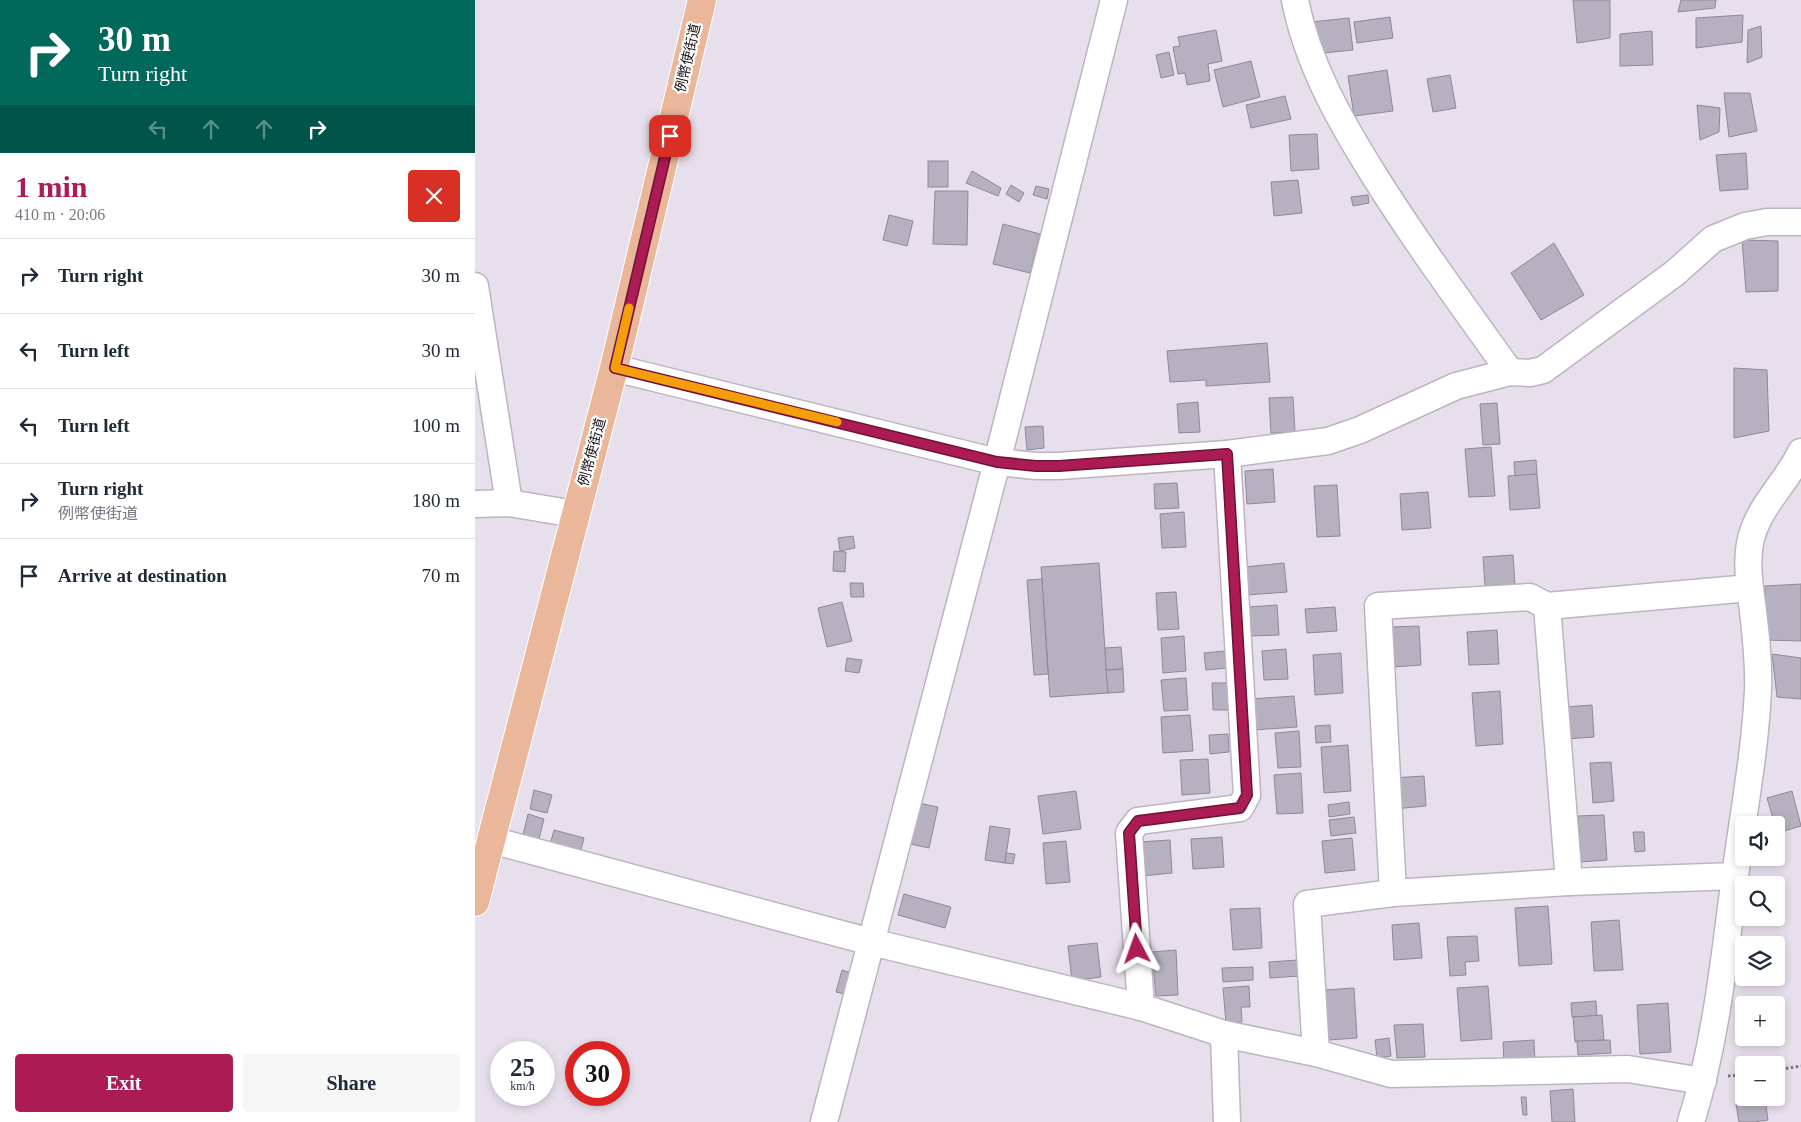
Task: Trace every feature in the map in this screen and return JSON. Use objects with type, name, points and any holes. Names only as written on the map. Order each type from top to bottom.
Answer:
[{"type":"main road","name":"例幣使街道","points":[[475,902],[575,514],[615,368],[702,0]]},
{"type":"street","points":[[824,1122],[997,462],[1114,0]]},
{"type":"street","points":[[1295,0],[1298,16],[1311,54],[1324,87],[1344,127],[1402,221],[1510,372]]},
{"type":"street","points":[[615,368],[997,462],[1059,466],[1227,454],[1328,441],[1360,430],[1456,386],[1510,372],[1531,373],[1543,370],[1675,273],[1713,239],[1745,226],[1767,222],[1801,222]]},
{"type":"street","points":[[475,286],[509,503]]},
{"type":"street","points":[[1691,1122],[1703,1081],[1717,1010],[1757,724],[1759,676],[1747,566],[1750,542],[1756,522],[1764,506],[1793,484],[1801,452]]},
{"type":"street","points":[[1141,1007],[1129,833],[1138,821],[1240,808],[1247,795],[1227,454]]},
{"type":"street","points":[[475,504],[509,503],[575,514]]},
{"type":"street","points":[[1393,893],[1378,606],[1530,597],[1547,606],[1750,588]]},
{"type":"street","points":[[1547,606],[1569,882]]},
{"type":"street","points":[[491,840],[871,942],[1141,1007],[1224,1034],[1315,1053],[1391,1074],[1628,1068],[1703,1081]]},
{"type":"street","points":[[1315,1053],[1307,904],[1393,893],[1569,882],[1735,876]]},
{"type":"street","points":[[1224,1034],[1227,1122]]},
{"type":"path","points":[[1785,1069],[1801,1066]]},
{"type":"building","points":[[1573,0],[1610,0],[1610,38],[1577,43]]},
{"type":"building","points":[[1681,0],[1716,0],[1715,8],[1678,12]]},
{"type":"building","points":[[1743,15],[1742,42],[1696,48],[1696,18]]},
{"type":"building","points":[[1390,17],[1393,38],[1357,43],[1354,22]]},
{"type":"building","points":[[1349,18],[1353,50],[1313,54],[1311,22]]},
{"type":"building","points":[[1761,26],[1762,57],[1747,63],[1748,30]]},
{"type":"building","points":[[1216,30],[1222,61],[1208,64],[1210,81],[1187,85],[1185,73],[1178,74],[1173,47],[1180,46],[1178,37]]},
{"type":"building","points":[[1652,31],[1653,65],[1620,66],[1620,34]]},
{"type":"building","points":[[1169,52],[1174,75],[1161,78],[1156,55]]},
{"type":"building","points":[[1251,61],[1260,97],[1223,107],[1214,70]]},
{"type":"building","points":[[1387,70],[1393,111],[1354,116],[1348,76]]},
{"type":"building","points":[[1450,75],[1456,108],[1433,112],[1427,79]]},
{"type":"building","points":[[1724,93],[1750,93],[1757,131],[1729,137]]},
{"type":"building","points":[[1285,96],[1291,119],[1251,128],[1246,105]]},
{"type":"building","points":[[1697,105],[1720,108],[1719,132],[1700,140]]},
{"type":"building","points":[[1317,134],[1319,169],[1291,171],[1289,135]]},
{"type":"building","points":[[1746,153],[1748,189],[1720,191],[1716,155]]},
{"type":"building","points":[[928,161],[948,161],[948,187],[928,187]]},
{"type":"building","points":[[972,171],[1001,188],[998,196],[966,183]]},
{"type":"building","points":[[1298,180],[1302,213],[1274,216],[1271,182]]},
{"type":"building","points":[[1011,185],[1024,193],[1019,202],[1006,194]]},
{"type":"building","points":[[1036,186],[1049,189],[1047,199],[1033,195]]},
{"type":"building","points":[[935,191],[968,191],[967,245],[933,244]]},
{"type":"building","points":[[1368,195],[1369,203],[1353,206],[1351,197]]},
{"type":"building","points":[[889,215],[913,221],[907,246],[883,240]]},
{"type":"building","points":[[1003,224],[1040,234],[1030,273],[993,264]]},
{"type":"building","points":[[1742,240],[1778,241],[1778,291],[1746,292]]},
{"type":"building","points":[[1554,243],[1584,295],[1541,320],[1511,273]]},
{"type":"building","points":[[1267,343],[1270,382],[1206,386],[1206,380],[1170,382],[1167,351]]},
{"type":"building","points":[[1734,368],[1767,370],[1769,431],[1734,438]]},
{"type":"building","points":[[1293,397],[1295,432],[1271,433],[1269,398]]},
{"type":"building","points":[[1198,402],[1200,432],[1179,433],[1177,404]]},
{"type":"building","points":[[1497,403],[1500,444],[1483,445],[1480,404]]},
{"type":"building","points":[[1043,426],[1044,448],[1027,450],[1025,427]]},
{"type":"building","points":[[1491,447],[1495,496],[1469,497],[1465,449]]},
{"type":"building","points":[[1536,460],[1537,474],[1515,476],[1514,462]]},
{"type":"building","points":[[1273,469],[1275,502],[1247,504],[1245,471]]},
{"type":"building","points":[[1537,474],[1540,508],[1510,510],[1508,476]]},
{"type":"building","points":[[1177,483],[1179,508],[1155,509],[1154,484]]},
{"type":"building","points":[[1337,485],[1340,536],[1317,537],[1314,486]]},
{"type":"building","points":[[1428,492],[1431,528],[1402,530],[1400,494]]},
{"type":"building","points":[[1184,512],[1186,547],[1162,548],[1160,514]]},
{"type":"building","points":[[853,536],[855,548],[840,551],[838,538]]},
{"type":"building","points":[[834,551],[846,552],[845,572],[833,571]]},
{"type":"building","points":[[1513,555],[1515,584],[1485,586],[1483,557]]},
{"type":"building","points":[[1099,563],[1108,693],[1050,697],[1041,567]]},
{"type":"building","points":[[1284,563],[1287,592],[1247,595],[1244,567]]},
{"type":"building","points":[[1042,579],[1048,674],[1034,675],[1027,580]]},
{"type":"building","points":[[850,583],[863,583],[864,597],[851,597]]},
{"type":"building","points":[[1801,584],[1801,641],[1765,640],[1765,586]]},
{"type":"building","points":[[1176,592],[1179,629],[1158,630],[1156,593]]},
{"type":"building","points":[[842,602],[852,641],[827,647],[818,608]]},
{"type":"building","points":[[1277,605],[1279,635],[1250,636],[1248,607]]},
{"type":"building","points":[[1335,607],[1337,631],[1307,633],[1305,609]]},
{"type":"building","points":[[1419,626],[1421,665],[1393,667],[1391,627]]},
{"type":"building","points":[[1497,630],[1499,664],[1469,665],[1467,632]]},
{"type":"building","points":[[1184,636],[1186,671],[1163,673],[1161,638]]},
{"type":"building","points":[[1121,647],[1123,669],[1106,670],[1105,648]]},
{"type":"building","points":[[1286,649],[1288,679],[1264,680],[1262,651]]},
{"type":"building","points":[[1224,651],[1227,668],[1206,670],[1204,653]]},
{"type":"building","points":[[1341,653],[1343,693],[1315,695],[1313,655]]},
{"type":"building","points":[[1772,654],[1801,658],[1801,699],[1777,697]]},
{"type":"building","points":[[847,658],[862,660],[859,673],[845,671]]},
{"type":"building","points":[[1123,669],[1124,692],[1108,693],[1106,670]]},
{"type":"building","points":[[1186,678],[1188,710],[1164,711],[1161,680]]},
{"type":"building","points":[[1212,683],[1229,683],[1230,710],[1213,710]]},
{"type":"building","points":[[1500,691],[1503,744],[1476,746],[1472,693]]},
{"type":"building","points":[[1294,696],[1297,727],[1253,730],[1251,699]]},
{"type":"building","points":[[1592,705],[1594,737],[1567,739],[1565,707]]},
{"type":"building","points":[[1190,715],[1193,751],[1163,753],[1161,717]]},
{"type":"building","points":[[1330,725],[1331,742],[1316,743],[1315,726]]},
{"type":"building","points":[[1299,731],[1301,767],[1278,768],[1275,733]]},
{"type":"building","points":[[1228,734],[1229,752],[1210,754],[1209,735]]},
{"type":"building","points":[[1348,745],[1351,791],[1324,793],[1321,747]]},
{"type":"building","points":[[1208,759],[1210,793],[1182,795],[1180,760]]},
{"type":"building","points":[[1611,762],[1614,801],[1593,803],[1590,763]]},
{"type":"building","points":[[1301,773],[1303,813],[1277,814],[1274,775]]},
{"type":"building","points":[[1424,776],[1426,806],[1394,809],[1392,778]]},
{"type":"building","points":[[534,790],[552,795],[547,813],[530,809]]},
{"type":"building","points":[[1076,791],[1081,829],[1043,834],[1038,796]]},
{"type":"building","points":[[1792,791],[1801,826],[1785,831],[1785,816],[1772,816],[1767,798]]},
{"type":"building","points":[[914,802],[938,807],[929,848],[905,843]]},
{"type":"building","points":[[1349,802],[1350,814],[1329,817],[1328,805]]},
{"type":"building","points":[[528,814],[544,819],[538,843],[522,839]]},
{"type":"building","points":[[1604,815],[1607,860],[1581,862],[1578,816]]},
{"type":"building","points":[[1354,817],[1356,833],[1331,836],[1329,820]]},
{"type":"building","points":[[990,826],[1010,829],[1005,863],[985,860]]},
{"type":"building","points":[[554,830],[584,838],[580,854],[550,845]]},
{"type":"building","points":[[1633,832],[1644,832],[1645,851],[1635,852]]},
{"type":"building","points":[[1222,837],[1224,867],[1193,869],[1191,839]]},
{"type":"building","points":[[1352,838],[1355,870],[1325,873],[1322,841]]},
{"type":"building","points":[[1170,840],[1172,873],[1142,876],[1139,842]]},
{"type":"building","points":[[1066,841],[1070,882],[1046,884],[1043,843]]},
{"type":"building","points":[[1006,853],[1015,854],[1013,864],[1005,863]]},
{"type":"building","points":[[904,894],[951,907],[945,928],[898,915]]},
{"type":"building","points":[[1548,906],[1552,964],[1519,966],[1515,908]]},
{"type":"building","points":[[1260,908],[1262,948],[1233,950],[1230,909]]},
{"type":"building","points":[[1619,920],[1623,970],[1594,971],[1591,922]]},
{"type":"building","points":[[1419,923],[1422,958],[1394,960],[1392,925]]},
{"type":"building","points":[[1477,936],[1479,961],[1465,962],[1466,975],[1450,976],[1447,937]]},
{"type":"building","points":[[1097,943],[1101,977],[1072,981],[1068,946]]},
{"type":"building","points":[[1176,950],[1178,995],[1156,996],[1152,952]]},
{"type":"building","points":[[1298,960],[1299,976],[1270,978],[1269,962]]},
{"type":"building","points":[[1253,967],[1253,980],[1223,982],[1222,968]]},
{"type":"building","points":[[842,970],[851,973],[845,994],[836,992]]},
{"type":"building","points":[[1249,986],[1250,1007],[1241,1007],[1242,1022],[1226,1023],[1223,988]]},
{"type":"building","points":[[1488,986],[1492,1039],[1461,1041],[1457,988]]},
{"type":"building","points":[[1354,988],[1357,1038],[1329,1040],[1325,990]]},
{"type":"building","points":[[1596,1001],[1597,1016],[1572,1017],[1571,1003]]},
{"type":"building","points":[[1668,1003],[1671,1052],[1640,1054],[1637,1005]]},
{"type":"building","points":[[1602,1015],[1604,1040],[1575,1042],[1573,1017]]},
{"type":"building","points":[[1423,1024],[1425,1057],[1397,1058],[1394,1025]]},
{"type":"building","points":[[1389,1038],[1391,1056],[1377,1058],[1375,1040]]},
{"type":"building","points":[[1534,1040],[1535,1063],[1504,1065],[1503,1042]]},
{"type":"building","points":[[1610,1040],[1611,1053],[1578,1055],[1577,1041]]},
{"type":"building","points":[[1573,1089],[1575,1122],[1552,1122],[1550,1091]]},
{"type":"building","points":[[1521,1097],[1526,1097],[1527,1115],[1523,1115]]},
{"type":"building","points":[[1736,1106],[1766,1106],[1768,1120],[1739,1122]]},
{"type":"slow traffic","points":[[629,308],[615,368],[837,422]]},
{"type":"route","points":[[670,136],[615,368],[997,462],[1059,466],[1227,454],[1247,795],[1240,808],[1138,821],[1129,833],[1137,949]]}]
